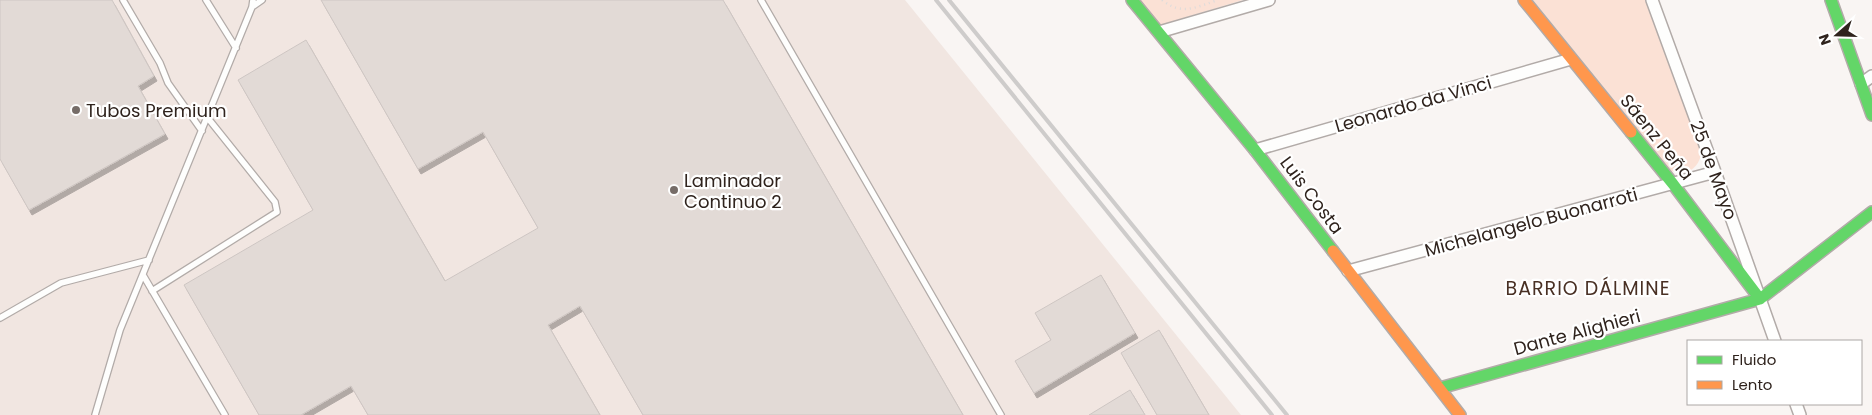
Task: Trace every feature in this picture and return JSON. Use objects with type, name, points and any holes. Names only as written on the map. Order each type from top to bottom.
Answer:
[{"type":"street","name":"Luis Costa","points":[[1132,0],[1255,150],[1460,415]]},
{"type":"street","points":[[1159,32],[1269,0]]},
{"type":"street","name":"Sáenz Peña","points":[[1524,0],[1673,184],[1760,299]]},
{"type":"street","points":[[1653,4],[1664,0]]},
{"type":"street","points":[[1831,0],[1872,115]]},
{"type":"street","name":"25 de Mayo","points":[[1653,4],[1775,340]]},
{"type":"street","name":"Leonardo da Vinci","points":[[1255,150],[1571,59]]},
{"type":"street","points":[[1861,84],[1872,76]]},
{"type":"street","name":"Michelangelo Buonarroti","points":[[1348,271],[1715,172]]},
{"type":"street","name":"Dante Alighieri","points":[[1440,388],[1760,299],[1872,212]]},
{"type":"lane","points":[[123,0],[160,63],[168,83],[202,131]]},
{"type":"lane","points":[[206,0],[236,48]]},
{"type":"lane","points":[[95,415],[120,330],[236,48],[252,8],[253,0]]},
{"type":"lane","points":[[252,8],[262,0]]},
{"type":"lane","points":[[761,0],[1001,415]]},
{"type":"lane","points":[[152,292],[277,212],[275,202],[207,117]]},
{"type":"lane","points":[[0,318],[61,282],[149,260]]},
{"type":"lane","points":[[143,275],[225,415]]},
{"type":"path","points":[[1162,0],[1174,7],[1185,10],[1218,0]]},
{"type":"shaded area","points":[[0,0],[905,0],[1241,415],[0,415]]},
{"type":"shaded area","points":[[1139,0],[1243,0],[1160,25]]},
{"type":"shaded area","points":[[1533,0],[1645,0],[1698,143],[1701,155],[1699,161],[1692,169],[1678,173],[1667,169]]},
{"type":"building","name":"Tubos Premium","points":[[0,0],[112,0],[154,76],[138,86],[165,134],[29,210],[0,159]]},
{"type":"building","name":"Laminador Continuo 2","points":[[321,0],[723,0],[963,415],[643,415],[580,306],[548,325],[600,415],[368,415],[351,386],[301,415],[259,415],[184,285],[313,210],[238,80],[306,40],[445,281],[538,228],[483,132],[418,169]]},
{"type":"building","points":[[1101,275],[1135,333],[1034,393],[1015,361],[1051,340],[1035,313]]},
{"type":"building","points":[[1159,330],[1209,415],[1157,415],[1121,353]]},
{"type":"building","points":[[1130,390],[1145,415],[1089,415]]},
{"type":"railway","points":[[936,0],[1272,415]]},
{"type":"railway","points":[[949,0],[1287,415]]},
{"type":"traffic: fast","points":[[1132,0],[1255,150],[1333,251]]},
{"type":"traffic: fast","points":[[1831,0],[1872,115]]},
{"type":"traffic: fast","points":[[1631,132],[1760,299]]},
{"type":"traffic: fast","points":[[1440,388],[1760,299],[1872,212]]},
{"type":"traffic: slow","points":[[1524,0],[1631,132]]},
{"type":"traffic: slow","points":[[1333,251],[1460,415]]},
{"type":"place","name":"Tubos Premium","points":[[76,110]]},
{"type":"place","name":"Laminador Continuo 2","points":[[674,190]]},
{"type":"district","name":"BARRIO DÁLMINE","points":[[1588,288]]}]
